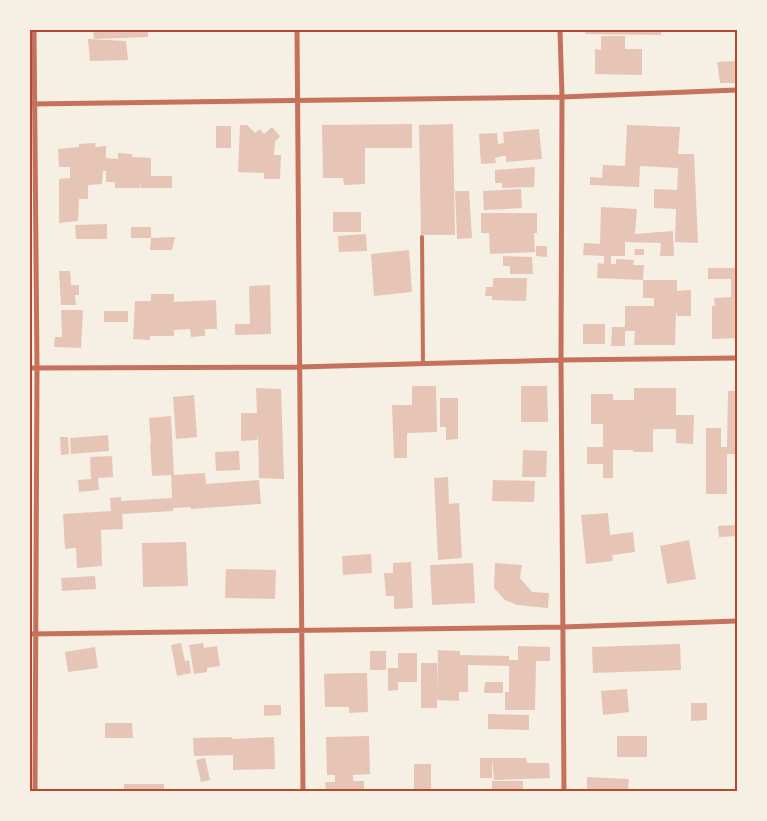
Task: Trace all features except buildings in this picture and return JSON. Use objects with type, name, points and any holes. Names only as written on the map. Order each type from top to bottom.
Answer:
[{"type":"street","points":[[34,30],[32,104],[37,368],[33,634],[35,791]]},
{"type":"street","points":[[297,30],[303,791]]},
{"type":"street","points":[[560,30],[562,97],[561,360],[564,791]]},
{"type":"street","points":[[32,104],[562,97],[737,90]]},
{"type":"street","points":[[30,368],[300,367],[561,360],[737,358]]},
{"type":"street","points":[[33,634],[563,627],[737,621]]},
{"type":"lane","points":[[422,237],[422,364]]}]
